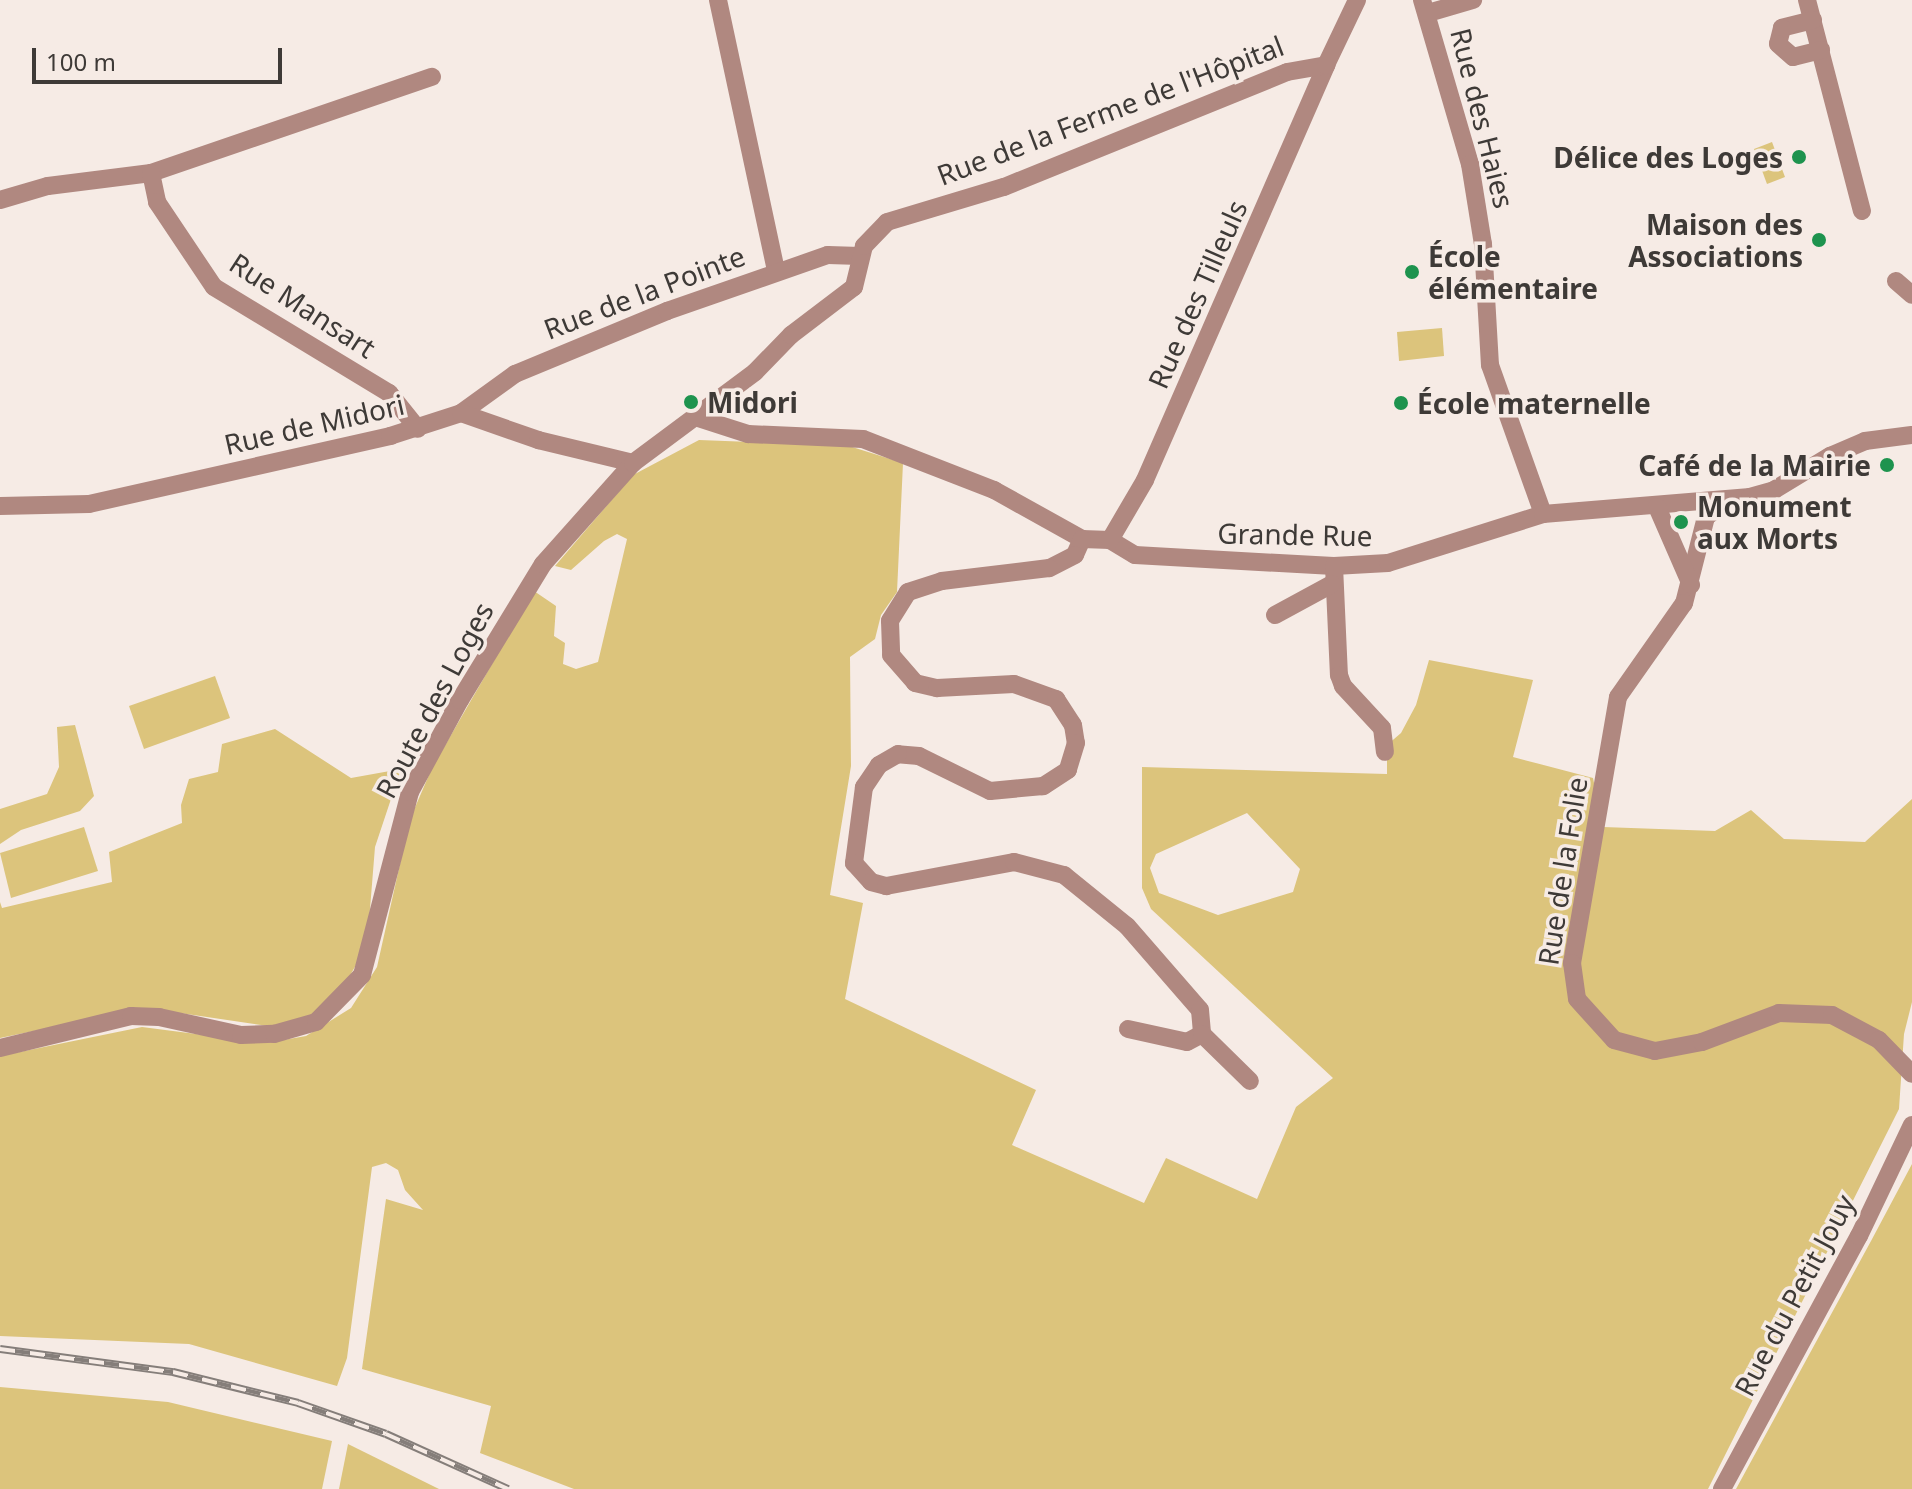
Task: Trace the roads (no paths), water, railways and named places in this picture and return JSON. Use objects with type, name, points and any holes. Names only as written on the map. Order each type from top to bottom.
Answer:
[{"type":"street","points":[[718,0],[776,271]]},
{"type":"street","name":"Rue de la Ferme de l'Hôpital","points":[[695,417],[854,287],[860,256],[873,234],[902,215],[1004,187],[1287,72],[1326,65],[1357,0]]},
{"type":"street","points":[[1425,7],[1473,0]]},
{"type":"street","points":[[1807,0],[1862,211]]},
{"type":"street","name":"Rue des Haies","points":[[1425,7],[1470,164],[1481,226],[1490,365],[1543,514]]},
{"type":"street","points":[[1813,20],[1782,28],[1778,44],[1793,57],[1821,50]]},
{"type":"street","name":"Rue des Tilleuls","points":[[1110,540],[1145,480],[1326,65]]},
{"type":"street","points":[[0,200],[48,186],[151,173],[432,77]]},
{"type":"street","name":"Rue Mansart","points":[[151,173],[157,202],[214,287],[389,393],[418,429]]},
{"type":"street","name":"Rue de la Pointe","points":[[461,413],[515,374],[776,271],[828,255],[860,256]]},
{"type":"street","points":[[1896,281],[1912,295]]},
{"type":"street","points":[[461,413],[538,440],[633,463]]},
{"type":"street","name":"Rue de Midori","points":[[0,506],[89,504],[418,429],[461,413]]},
{"type":"street","name":"Grande Rue","points":[[695,417],[748,434],[863,439],[994,490],[1082,539],[1110,540],[1127,553],[1333,575],[1388,563],[1543,514],[1728,501],[1774,490],[1830,456],[1865,441],[1907,434]]},
{"type":"street","name":"Route des Loges","points":[[0,1048],[131,1016],[159,1017],[241,1035],[274,1034],[316,1022],[348,995],[371,954],[395,841],[431,753],[543,564],[633,463],[695,417]]},
{"type":"street","name":"Rue de la Folie","points":[[1728,501],[1706,517],[1684,603],[1618,697],[1572,963],[1577,999],[1614,1040],[1655,1051],[1702,1042],[1779,1013],[1832,1015],[1879,1040],[1912,1074]]},
{"type":"street","points":[[1657,507],[1691,585]]},
{"type":"street","points":[[1082,539],[1075,555],[1049,568],[942,581],[908,592],[890,621],[891,655],[915,683],[937,688],[1014,684],[1056,699],[1073,725],[1076,743],[1068,770],[1043,786],[990,791],[919,756],[898,754],[879,765],[864,787],[854,863],[871,882],[886,886],[1014,862],[1064,875],[1127,926],[1200,1010],[1202,1034],[1250,1081]]},
{"type":"street","points":[[1275,615],[1333,575]]},
{"type":"street","points":[[1333,575],[1341,680],[1382,728],[1385,752]]},
{"type":"street","points":[[1128,1029],[1187,1042],[1202,1034]]},
{"type":"street","name":"Rue du Petit Jouy","points":[[1722,1489],[1859,1236],[1912,1125]]},
{"type":"railway","points":[[0,1349],[173,1372],[298,1403],[386,1434],[508,1489]]},
{"type":"place","name":"Délice des Loges","points":[[1799,157]]},
{"type":"place","name":"Maison des Associations","points":[[1819,240]]},
{"type":"place","name":"École élémentaire","points":[[1412,272]]},
{"type":"place","name":"Midori","points":[[691,402]]},
{"type":"place","name":"École maternelle","points":[[1401,403]]},
{"type":"place","name":"Café de la Mairie","points":[[1887,465]]},
{"type":"place","name":"Monument aux Morts","points":[[1681,522]]}]
